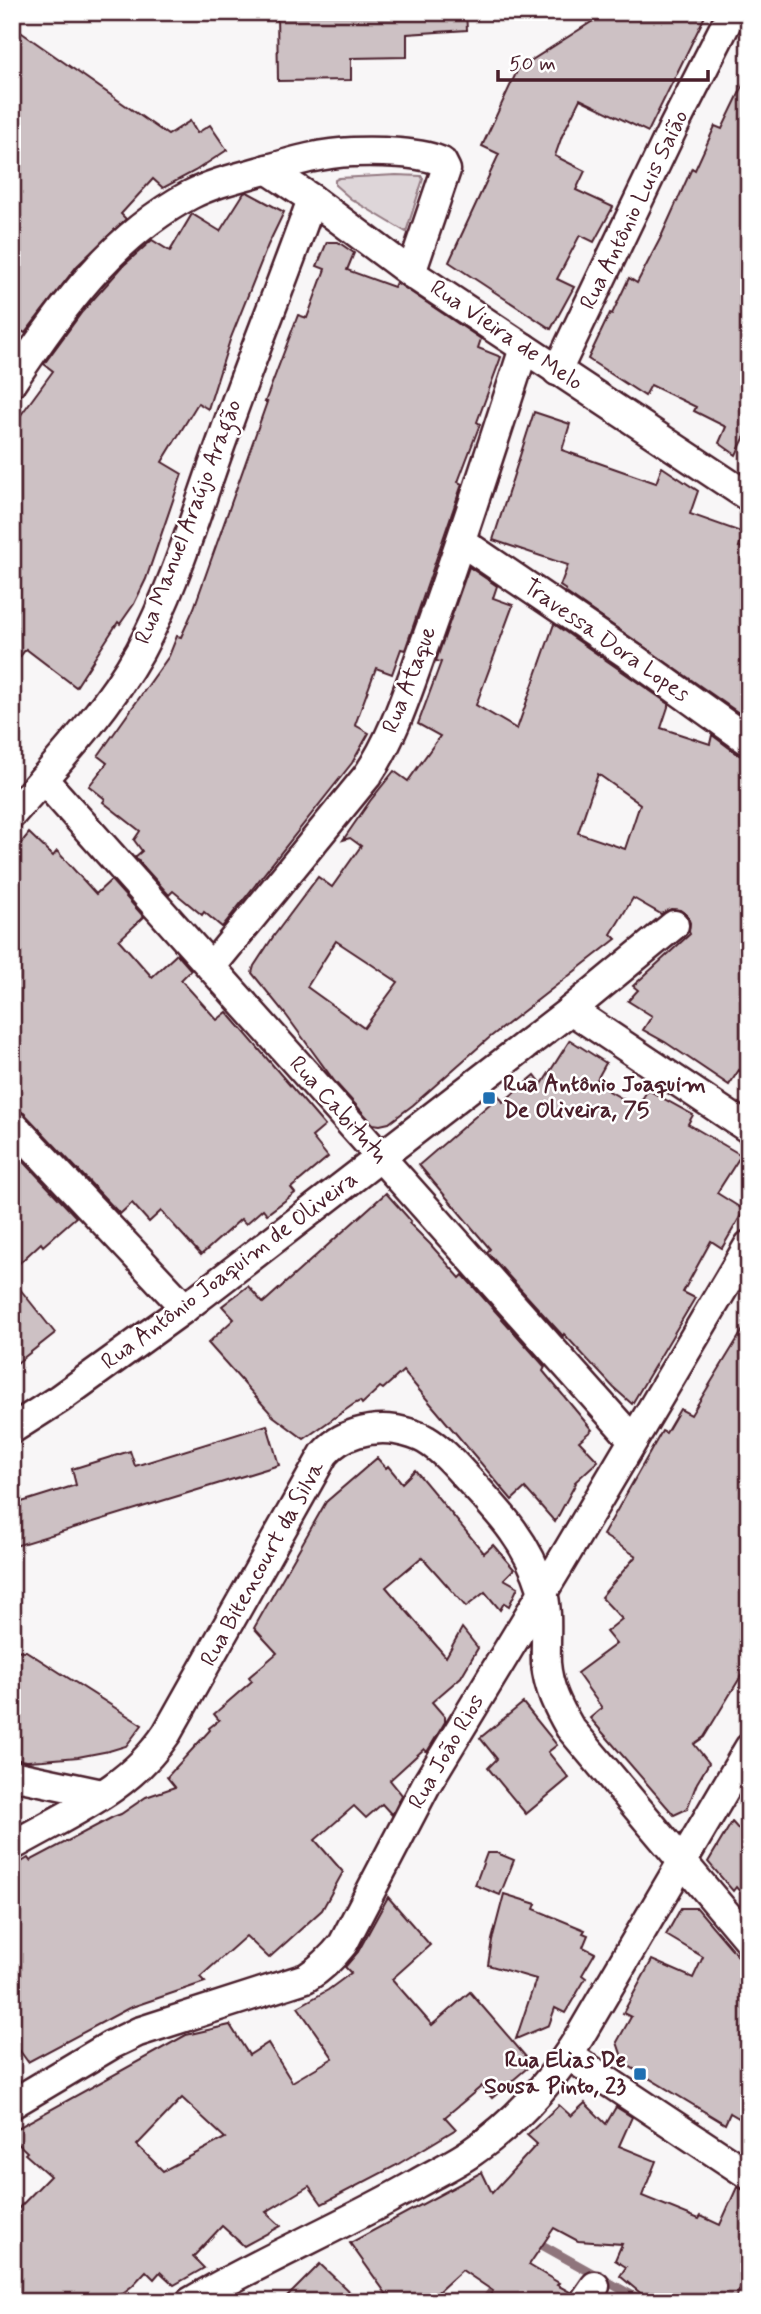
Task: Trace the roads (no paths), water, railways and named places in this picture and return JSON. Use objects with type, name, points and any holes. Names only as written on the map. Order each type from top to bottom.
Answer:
[{"type":"street","name":"Rua Antônio Luis Saião","points":[[557,371],[673,128],[732,12]]},
{"type":"street","points":[[12,382],[84,282],[122,242],[190,195],[230,179],[313,156],[379,151],[433,158],[442,162],[446,170],[411,272]]},
{"type":"street","name":"Rua Vieira de Melo","points":[[267,169],[411,272],[749,497]]},
{"type":"street","name":"Rua Manuel Araújo Aragão","points":[[12,814],[101,708],[138,654],[154,623],[173,579],[312,199]]},
{"type":"street","name":"Rua Ataque","points":[[211,967],[368,776],[378,760],[401,707],[461,542],[524,348]]},
{"type":"street","name":"Travessa Dora Lopes","points":[[461,542],[633,657],[749,741]]},
{"type":"street","name":"Rua Cabitutu","points":[[43,779],[633,1440]]},
{"type":"street","name":"Rua Antônio Joaquim de Oliveira","points":[[12,1429],[59,1399],[185,1308],[571,1010],[674,925]]},
{"type":"street","points":[[571,1010],[749,1129]]},
{"type":"street","points":[[12,1124],[185,1308]]},
{"type":"street","name":"Rua João Rios","points":[[12,2104],[111,2045],[138,2032],[306,1978],[322,1968],[343,1944],[426,1785],[749,1245]]},
{"type":"street","name":"Rua Bitencourt da Silva","points":[[12,1846],[102,1794],[143,1765],[167,1733],[324,1454],[340,1440],[357,1433],[388,1429],[424,1439],[440,1450],[511,1526],[531,1558],[543,1592],[546,1665],[551,1693],[559,1710],[570,1728],[749,1941]]},
{"type":"street","points":[[190,2302],[307,2239],[380,2204],[472,2152],[512,2119],[546,2085],[569,2055],[749,1748]]},
{"type":"street","points":[[12,1774],[102,1794]]},
{"type":"street","points":[[569,2055],[749,2175]]},
{"type":"waterway","points":[[533,2240],[644,2302]]},
{"type":"waterway","points":[[484,2302],[499,2281]]},
{"type":"place","name":"Rua Antônio Joaquim De Oliveira, 75","points":[[489,1098]]},
{"type":"place","name":"Rua Elias De Sousa Pinto, 23","points":[[640,2074]]}]
